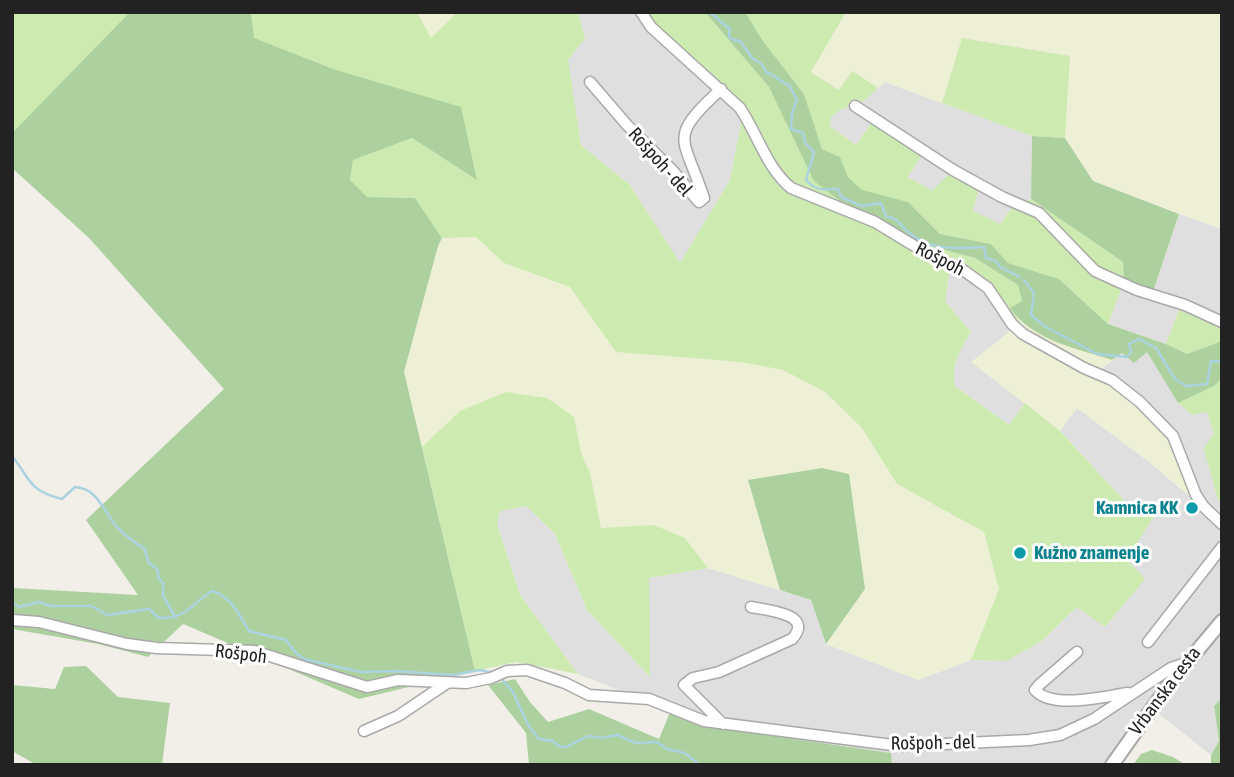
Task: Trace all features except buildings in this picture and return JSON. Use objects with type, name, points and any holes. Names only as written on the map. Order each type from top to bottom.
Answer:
[{"type":"street","name":"Rošpoh","points":[[640,12],[651,27],[740,108],[751,124],[769,164],[791,188],[875,222],[936,259],[963,270],[988,288],[1012,324],[1023,334],[1084,368],[1112,380],[1149,409],[1173,436],[1196,495],[1222,524]]},
{"type":"street","name":"Rošpoh - del","points":[[590,82],[699,202],[704,198],[684,144],[684,131],[691,117],[721,89]]},
{"type":"street","points":[[855,106],[953,170],[1002,197],[1039,213],[1095,271],[1222,322]]},
{"type":"street","points":[[1148,642],[1222,547]]},
{"type":"street","points":[[723,724],[684,685],[693,678],[730,667],[792,639],[798,632],[799,624],[787,614],[751,607]]},
{"type":"street","name":"Rošpoh","points":[[12,620],[39,622],[127,644],[157,648],[254,651],[368,687],[398,680],[466,683],[491,678],[507,671]]},
{"type":"street","name":"Vrbanska cesta","points":[[1112,765],[1186,663],[1222,621]]},
{"type":"street","name":"Rošpoh - del","points":[[1077,652],[1039,685],[1035,691],[1039,695],[1061,700],[1132,692]]},
{"type":"street","name":"Rošpoh - del","points":[[507,671],[515,669],[535,672],[589,695],[649,699],[704,721],[900,746],[1029,740],[1060,735],[1094,719],[1171,668],[1186,663]]},
{"type":"street","points":[[364,731],[398,716],[447,683]]},
{"type":"shaded area","points":[[578,12],[643,12],[743,113],[730,180],[680,264],[630,185],[581,145],[567,60],[585,39]]},
{"type":"shaded area","points":[[885,82],[1032,136],[1031,199],[1014,205],[1000,224],[972,211],[979,187],[933,192],[908,177],[872,122],[856,145],[830,126],[831,117],[840,110],[864,101]]},
{"type":"shaded area","points":[[1179,214],[1222,229],[1222,328],[1179,310],[1166,344],[1108,324],[1124,282],[1153,292]]},
{"type":"shaded area","points":[[951,262],[979,275],[1015,322],[1008,333],[972,362],[1025,403],[1009,425],[955,386],[953,371],[959,352],[971,332],[945,301]]},
{"type":"shaded area","points":[[1147,351],[1178,403],[1193,414],[1207,411],[1215,434],[1218,500],[1222,500],[1222,624],[1216,633],[1222,639],[1222,698],[1214,706],[1219,741],[1211,755],[1154,710],[1120,765],[892,765],[891,753],[711,727],[578,674],[520,595],[497,524],[499,511],[527,506],[555,534],[587,610],[649,676],[649,578],[708,568],[811,600],[826,644],[918,680],[971,660],[1007,661],[1043,640],[1125,559],[1134,511],[1060,431],[1077,408],[1193,499],[1137,403],[1093,376],[1122,353]]},
{"type":"green space","points":[[12,12],[130,12],[12,133]]},
{"type":"green space","points":[[130,12],[251,12],[254,38],[336,70],[461,107],[477,180],[412,138],[353,160],[350,180],[367,197],[415,198],[442,238],[404,372],[475,671],[359,699],[183,624],[148,657],[98,644],[12,629],[12,588],[138,595],[86,520],[224,389],[89,238],[12,168],[12,133]]},
{"type":"green space","points":[[251,12],[417,12],[431,38],[458,12],[578,12],[585,39],[568,60],[581,145],[630,185],[680,263],[730,180],[743,113],[643,12],[705,12],[769,87],[815,181],[846,206],[918,243],[975,258],[1018,285],[1022,301],[1011,308],[1020,322],[1015,322],[995,294],[980,279],[951,262],[945,301],[971,332],[955,364],[955,386],[1009,425],[1025,403],[1060,431],[1134,511],[1156,514],[1126,559],[1145,579],[1105,627],[1077,607],[1043,640],[1007,661],[971,660],[999,589],[984,532],[897,484],[862,428],[825,392],[783,370],[741,362],[616,352],[570,287],[504,263],[476,237],[442,238],[415,198],[366,197],[350,180],[353,160],[412,138],[477,180],[336,70],[253,38]]},
{"type":"green space","points":[[417,12],[458,12],[431,38]]},
{"type":"green space","points":[[705,12],[745,12],[763,41],[804,94],[822,149],[840,157],[848,177],[862,190],[908,202],[940,234],[991,244],[1008,263],[1059,279],[1108,324],[1187,354],[1222,341],[1222,378],[1214,386],[1178,403],[1147,352],[1134,363],[1122,353],[1112,360],[1043,336],[1010,308],[1022,301],[1018,285],[975,258],[918,243],[846,206],[814,181],[769,87]]},
{"type":"green space","points":[[745,12],[846,12],[811,72],[839,90],[852,71],[878,88],[864,101],[840,110],[831,117],[830,126],[856,145],[872,122],[922,155],[908,177],[932,191],[951,172],[979,187],[973,211],[1000,224],[1014,205],[1031,199],[1123,262],[1124,282],[1108,324],[1059,279],[1008,263],[991,244],[940,234],[908,202],[862,191],[848,177],[840,157],[822,149],[804,94],[763,41]]},
{"type":"green space","points":[[846,12],[1222,12],[1222,229],[1093,181],[1065,138],[1070,56],[962,38],[942,103],[885,82],[878,88],[852,71],[840,90],[811,72]]},
{"type":"green space","points":[[962,38],[1070,56],[1065,138],[1032,136],[942,103]]},
{"type":"green space","points":[[1032,136],[1065,138],[1093,181],[1179,214],[1153,292],[1124,282],[1123,262],[1031,199]]},
{"type":"green space","points":[[476,237],[504,263],[570,287],[616,352],[741,362],[783,370],[825,392],[862,428],[897,484],[984,532],[999,589],[971,660],[918,680],[826,644],[865,589],[748,481],[780,590],[708,568],[685,538],[654,525],[601,529],[590,473],[581,453],[460,411],[422,447],[404,372],[442,238]]},
{"type":"green space","points":[[1179,310],[1222,328],[1222,341],[1187,354],[1166,344]]},
{"type":"green space","points":[[1015,322],[1112,360],[1093,376],[1137,403],[1163,431],[1195,500],[1077,408],[1060,431],[971,362],[1008,333]]},
{"type":"green space","points":[[1222,378],[1222,500],[1218,500],[1204,449],[1214,433],[1207,412],[1193,415],[1178,403],[1214,386]]},
{"type":"green space","points":[[506,392],[547,398],[574,417],[581,453],[590,473],[601,528],[654,525],[685,538],[708,568],[649,578],[650,677],[587,610],[555,534],[526,506],[500,511],[497,524],[520,595],[578,674],[516,662],[475,671],[422,447],[460,411]]},
{"type":"green space","points":[[822,468],[849,474],[865,589],[826,644],[811,600],[780,590],[748,480]]},
{"type":"green space","points":[[86,666],[118,697],[170,703],[162,765],[37,765],[12,751],[12,685],[55,689],[64,667]]},
{"type":"green space","points":[[515,679],[530,702],[548,722],[589,709],[659,739],[670,712],[711,727],[891,753],[892,765],[529,765],[526,733],[488,685]]},
{"type":"green space","points":[[1222,698],[1222,765],[1211,765],[1211,755],[1219,741],[1214,706]]},
{"type":"green space","points":[[1152,750],[1186,765],[1133,765],[1141,754]]},
{"type":"waterway","points":[[706,12],[730,28],[729,37],[740,41],[766,72],[789,85],[797,100],[792,113],[791,129],[803,133],[805,143],[814,152],[806,180],[810,184],[820,189],[838,189],[841,197],[862,206],[881,203],[886,216],[898,221],[908,232],[926,243],[944,247],[984,247],[986,258],[996,261],[1000,267],[1020,277]]},
{"type":"waterway","points":[[1024,280],[1034,293],[1031,315],[1046,327],[1097,354],[1127,357],[1131,352],[1129,344],[1139,339],[1156,348],[1175,379],[1186,386],[1207,384],[1211,361],[1222,362]]},
{"type":"waterway","points":[[12,456],[31,483],[42,492],[62,499],[75,487],[83,488],[95,496],[118,528],[144,548],[149,563],[158,570],[158,577],[163,583],[163,596],[176,618]]},
{"type":"waterway","points":[[12,602],[19,607],[39,602],[51,606],[92,606],[107,615],[149,609],[159,618],[183,613],[212,591],[229,601],[249,631],[286,640],[304,659],[361,672],[395,671],[453,675],[480,670],[495,673]]},
{"type":"waterway","points":[[500,677],[513,692],[528,725],[539,739],[566,747],[588,736],[602,738],[617,735],[636,743],[657,742],[667,749],[685,753],[700,765]]},
{"type":"place","name":"Kamnica KK","points":[[1192,508]]},
{"type":"place","name":"Kužno znamenje","points":[[1020,553]]}]
